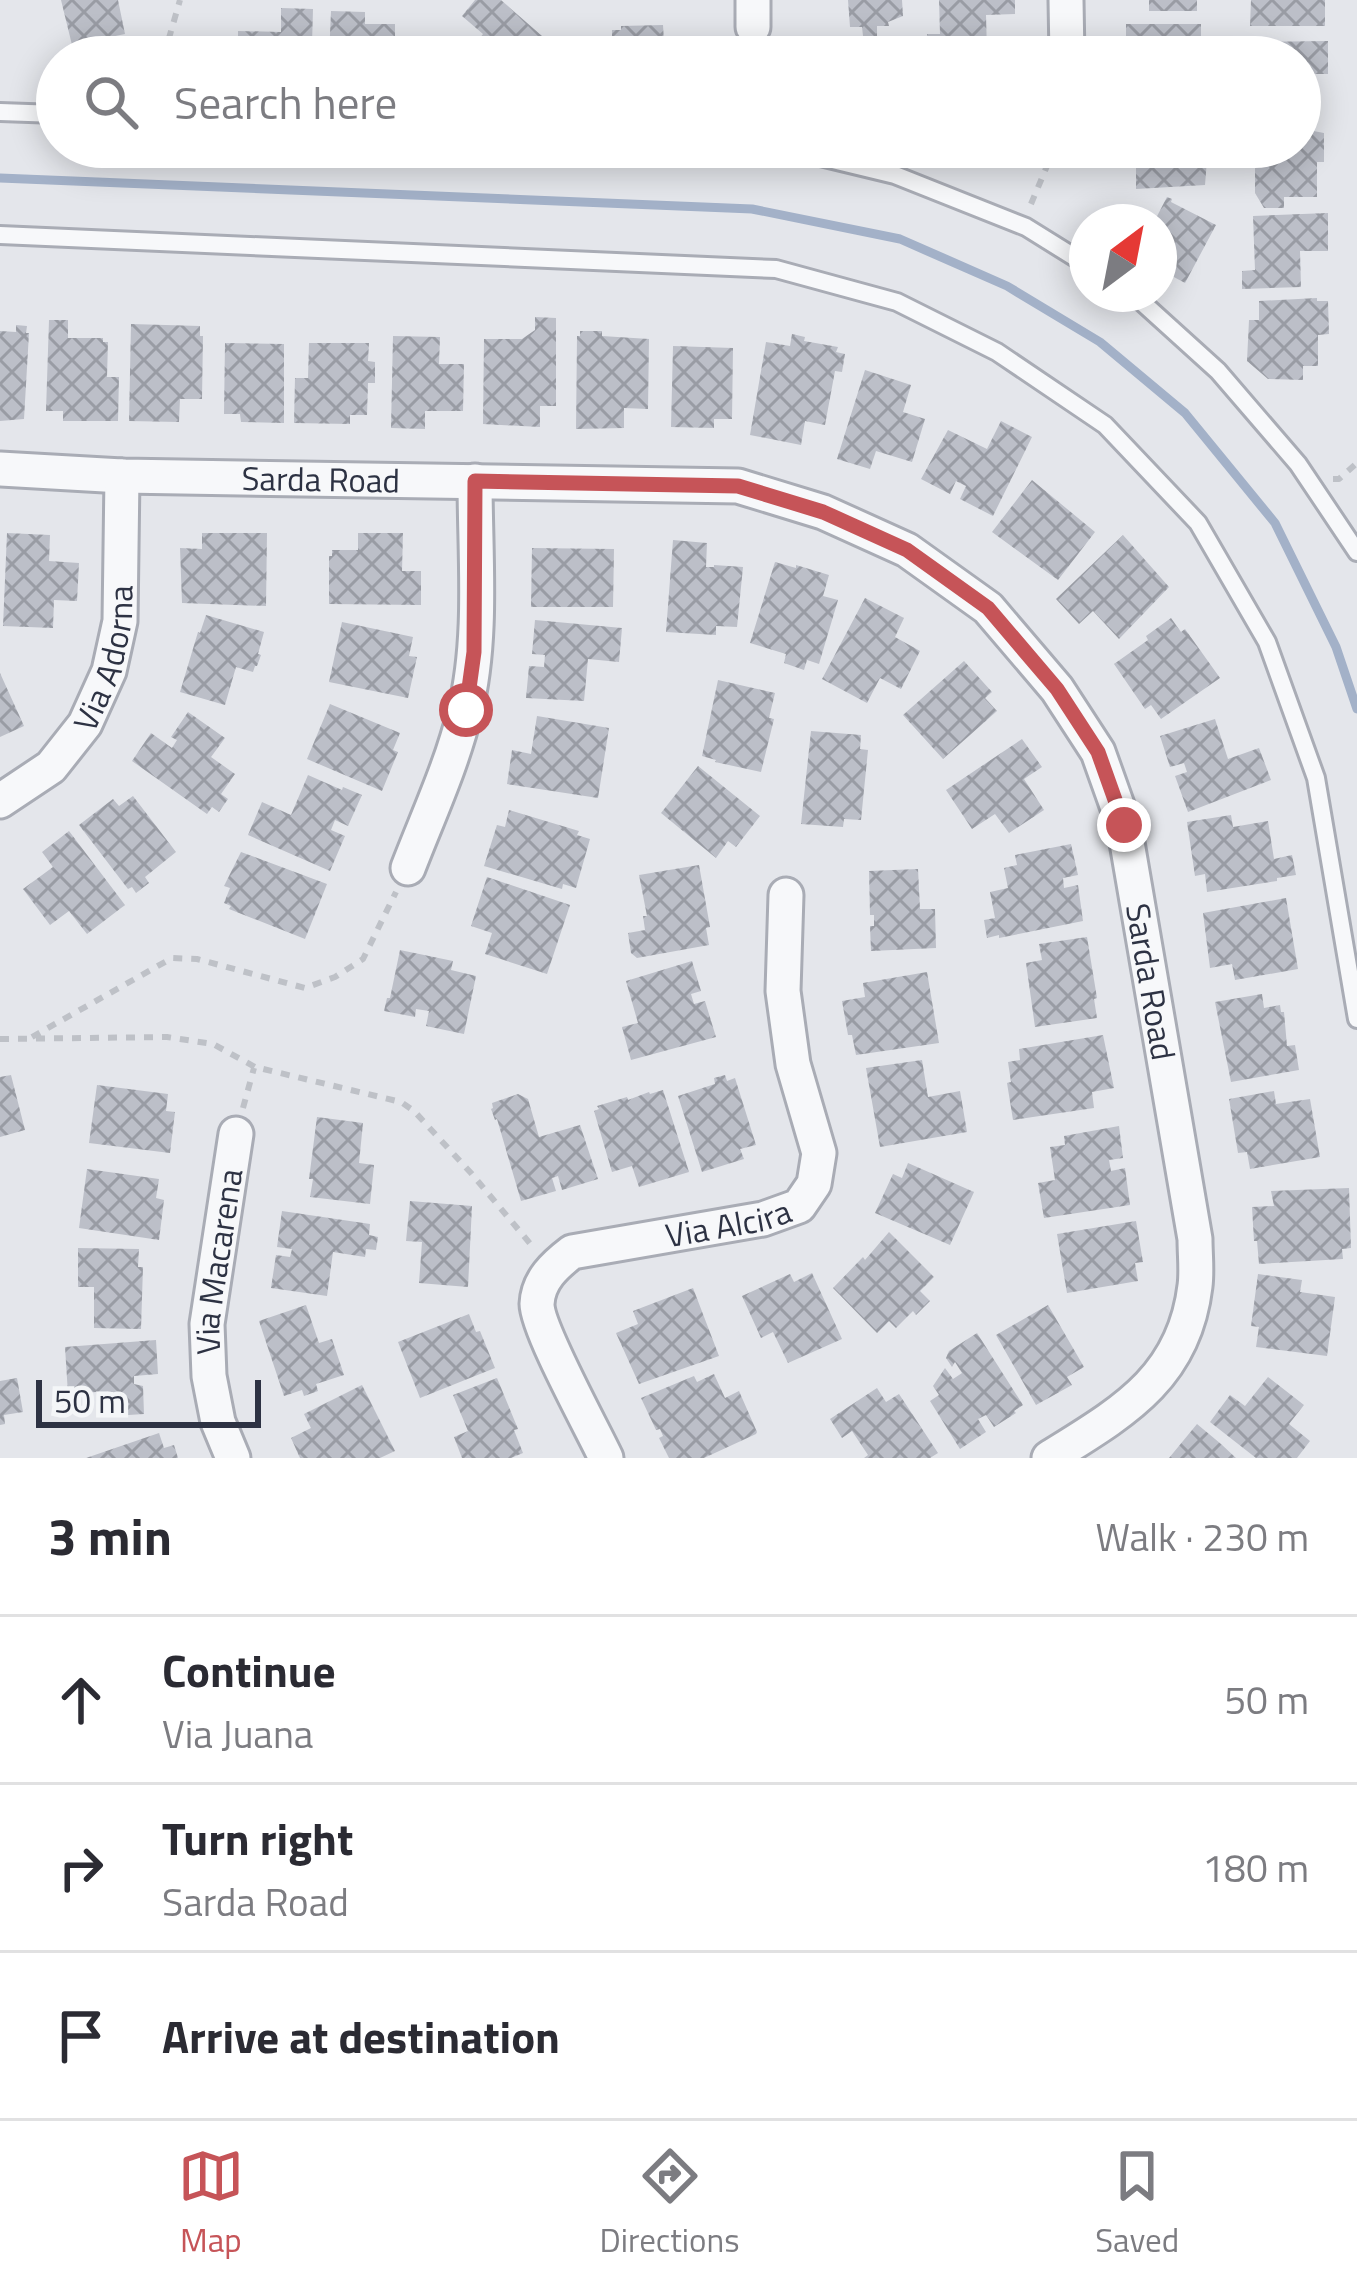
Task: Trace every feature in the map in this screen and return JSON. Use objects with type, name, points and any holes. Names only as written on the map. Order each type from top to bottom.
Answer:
[{"type":"street","points":[[1066,0],[1067,36]]},
{"type":"street","name":"Sarda Road","points":[[0,469],[122,476],[738,486],[823,512],[907,550],[988,608],[1057,689],[1098,752],[1124,825],[1196,1239],[1195,1287],[1184,1335],[1160,1378],[1112,1419],[1049,1458]]},
{"type":"street","name":"Via Adorna","points":[[0,801],[51,767],[85,724],[109,671],[120,621],[122,476]]},
{"type":"street","points":[[408,868],[466,710],[474,652],[475,481]]},
{"type":"street","name":"Via Alcira","points":[[548,1270],[572,1252],[763,1219],[799,1206],[814,1184],[819,1153],[793,1064],[783,991],[786,895]]},
{"type":"street","name":"Via Macarena","points":[[233,1458],[218,1422],[209,1376],[207,1324],[236,1134]]},
{"type":"street","points":[[548,1270],[537,1305],[606,1458]]},
{"type":"lane","points":[[0,112],[36,113]]},
{"type":"lane","points":[[866,168],[1026,227],[1069,254]]},
{"type":"lane","points":[[0,235],[776,269],[897,302],[997,352],[1105,424],[1198,524],[1267,642],[1316,778],[1357,1018]]},
{"type":"lane","points":[[1153,312],[1218,371],[1298,464],[1357,552]]},
{"type":"path","points":[[170,36],[181,0]]},
{"type":"path","points":[[1030,207],[1046,168]]},
{"type":"path","points":[[29,1039],[172,958],[197,959],[305,988],[335,977],[363,958],[408,868]]},
{"type":"path","points":[[0,1039],[167,1036],[213,1044],[254,1067],[401,1102],[530,1241],[548,1270]]},
{"type":"path","points":[[236,1134],[254,1067]]},
{"type":"building","points":[[61,0],[118,0],[125,34],[70,36]]},
{"type":"building","points":[[475,0],[501,0],[542,36],[481,36],[462,16]]},
{"type":"building","points":[[848,0],[902,0],[903,16],[888,22],[889,26],[877,26],[877,36],[863,36],[862,27],[850,27]]},
{"type":"building","points":[[939,0],[1015,0],[1015,14],[986,15],[987,36],[927,36],[940,34]]},
{"type":"building","points":[[1149,0],[1197,0],[1197,11],[1149,11]]},
{"type":"building","points":[[1251,0],[1325,0],[1325,26],[1250,26]]},
{"type":"building","points":[[281,8],[313,9],[312,36],[238,36],[238,31],[281,32]]},
{"type":"building","points":[[331,11],[365,12],[365,24],[395,24],[395,36],[330,36]]},
{"type":"building","points":[[1126,24],[1201,24],[1201,36],[1126,36]]},
{"type":"building","points":[[663,25],[664,36],[612,36],[612,30],[621,30],[621,26]]},
{"type":"building","points":[[1321,41],[1328,41],[1328,74],[1321,74]]},
{"type":"building","points":[[1136,168],[1206,168],[1205,185],[1136,189]]},
{"type":"building","points":[[1255,168],[1317,168],[1317,197],[1284,197],[1284,208],[1264,208],[1255,193]]},
{"type":"building","points":[[1177,205],[1216,225],[1185,283],[1177,279]]},
{"type":"building","points":[[1328,213],[1328,251],[1300,251],[1301,287],[1242,289],[1242,271],[1255,270],[1253,216]]},
{"type":"building","points":[[1259,301],[1328,301],[1329,334],[1318,335],[1318,366],[1303,366],[1303,380],[1268,379],[1247,361],[1249,320],[1259,320]]},
{"type":"building","points":[[535,317],[556,318],[556,406],[540,406],[540,427],[483,424],[484,339],[522,339],[535,330]]},
{"type":"building","points":[[49,320],[68,320],[68,338],[108,342],[107,377],[119,377],[118,421],[63,421],[63,411],[46,411]]},
{"type":"building","points":[[131,324],[200,326],[202,399],[180,399],[179,422],[129,421]]},
{"type":"building","points":[[16,325],[27,326],[29,333],[24,419],[0,421],[0,331],[16,332]]},
{"type":"building","points":[[580,331],[649,339],[648,409],[624,408],[624,428],[576,429]]},
{"type":"building","points":[[792,334],[838,347],[836,352],[845,354],[842,372],[835,371],[825,425],[805,421],[801,445],[750,435],[766,342],[790,346]]},
{"type":"building","points":[[393,336],[440,337],[439,364],[464,364],[463,411],[425,411],[425,429],[391,428]]},
{"type":"building","points":[[225,343],[284,344],[284,423],[241,422],[240,414],[224,414]]},
{"type":"building","points":[[309,343],[369,343],[368,361],[375,362],[375,383],[368,383],[367,415],[350,415],[350,424],[294,423],[295,378],[308,378]]},
{"type":"building","points":[[673,346],[733,348],[732,419],[714,419],[714,428],[671,427]]},
{"type":"building","points":[[865,370],[911,385],[903,412],[925,419],[912,462],[876,451],[870,469],[837,459]]},
{"type":"building","points":[[1001,421],[1032,437],[993,516],[960,499],[966,486],[956,481],[950,494],[921,479],[948,430],[987,449]]},
{"type":"building","points":[[1032,480],[1095,532],[1058,580],[992,532]]},
{"type":"building","points":[[7,533],[50,535],[49,561],[79,563],[77,601],[54,600],[53,628],[3,626]]},
{"type":"building","points":[[202,533],[267,533],[266,606],[182,603],[180,548],[202,549]]},
{"type":"building","points":[[358,533],[403,533],[402,571],[421,571],[421,605],[329,604],[329,556],[332,550],[358,550]]},
{"type":"building","points":[[1123,535],[1169,587],[1119,639],[1093,611],[1079,624],[1056,599]]},
{"type":"building","points":[[673,540],[707,543],[706,567],[743,567],[737,627],[716,626],[716,635],[666,632]]},
{"type":"building","points":[[532,548],[614,549],[613,607],[531,607]]},
{"type":"building","points":[[775,562],[829,575],[823,596],[838,600],[819,664],[807,660],[804,670],[784,663],[786,654],[750,643]]},
{"type":"building","points":[[865,598],[904,618],[895,637],[920,651],[901,689],[880,678],[867,703],[822,679]]},
{"type":"building","points":[[206,615],[264,632],[257,666],[253,672],[236,667],[225,705],[180,692]]},
{"type":"building","points":[[1171,618],[1181,632],[1185,629],[1220,678],[1161,719],[1151,705],[1145,709],[1114,664]]},
{"type":"building","points":[[535,620],[622,628],[619,662],[588,659],[584,701],[526,698],[529,666],[544,667],[545,655],[532,654]]},
{"type":"building","points":[[342,622],[413,637],[409,656],[417,657],[408,698],[329,682]]},
{"type":"building","points":[[964,661],[992,692],[985,698],[997,711],[943,759],[903,715]]},
{"type":"building","points":[[0,673],[24,726],[0,737]]},
{"type":"building","points":[[718,680],[775,693],[761,772],[702,756]]},
{"type":"building","points":[[330,704],[400,733],[393,750],[398,752],[382,791],[307,759]]},
{"type":"building","points":[[188,712],[225,738],[211,757],[235,774],[221,794],[228,799],[219,812],[212,807],[207,814],[132,761],[151,733],[172,748],[177,740],[171,737]]},
{"type":"building","points":[[537,716],[609,728],[598,798],[507,784],[512,750],[531,754]]},
{"type":"building","points":[[1215,719],[1228,759],[1259,748],[1271,780],[1188,812],[1175,776],[1187,772],[1184,763],[1170,767],[1160,736]]},
{"type":"building","points":[[811,731],[861,735],[860,749],[868,750],[861,820],[844,819],[843,827],[801,824]]},
{"type":"building","points":[[1022,739],[1042,767],[1024,779],[1044,810],[1009,833],[995,814],[972,829],[946,790]]},
{"type":"building","points":[[698,766],[760,816],[736,847],[728,841],[716,858],[661,813]]},
{"type":"building","points":[[308,775],[362,795],[348,826],[335,820],[331,830],[345,836],[330,871],[248,835],[262,802],[291,815]]},
{"type":"building","points":[[133,796],[176,852],[145,877],[149,883],[136,893],[79,825],[113,799],[119,806]]},
{"type":"building","points":[[509,810],[579,831],[577,835],[590,839],[576,888],[563,884],[562,889],[484,866],[497,825],[505,827]]},
{"type":"building","points":[[1231,815],[1233,827],[1268,821],[1274,859],[1292,855],[1296,875],[1207,892],[1205,874],[1195,876],[1187,822]]},
{"type":"building","points":[[69,831],[125,905],[87,934],[69,911],[50,925],[23,889],[53,867],[42,852]]},
{"type":"building","points":[[1071,844],[1078,875],[1063,878],[1064,888],[1078,885],[1083,921],[987,938],[984,920],[995,918],[990,892],[1008,888],[1004,868],[1017,865],[1015,855]]},
{"type":"building","points":[[241,852],[327,884],[305,939],[224,903],[230,888],[224,886]]},
{"type":"building","points":[[699,865],[709,945],[637,958],[631,953],[628,933],[645,930],[639,875]]},
{"type":"building","points":[[918,869],[920,909],[935,909],[936,948],[871,951],[874,915],[870,915],[869,871]]},
{"type":"building","points":[[487,877],[570,905],[547,974],[485,954],[492,933],[471,926]]},
{"type":"building","points":[[1286,898],[1298,969],[1235,980],[1232,964],[1210,968],[1203,913]]},
{"type":"building","points":[[1087,937],[1097,1018],[1035,1027],[1026,963],[1042,960],[1039,944]]},
{"type":"building","points":[[400,950],[453,961],[451,970],[476,976],[464,1034],[426,1026],[429,1011],[416,1009],[415,1017],[384,1011]]},
{"type":"building","points":[[692,961],[701,991],[691,994],[694,1004],[705,1001],[716,1037],[631,1060],[622,1027],[638,1023],[626,981]]},
{"type":"building","points":[[927,972],[939,1043],[856,1055],[842,1001],[865,997],[863,983]]},
{"type":"building","points":[[1262,994],[1264,1008],[1280,1005],[1284,1012],[1287,1046],[1295,1045],[1299,1070],[1231,1082],[1215,1002]]},
{"type":"building","points":[[1103,1035],[1114,1088],[1092,1092],[1094,1108],[1013,1120],[1008,1062],[1020,1060],[1019,1049]]},
{"type":"building","points":[[922,1060],[928,1097],[960,1091],[967,1132],[880,1147],[866,1068]]},
{"type":"building","points":[[11,1075],[25,1130],[0,1137],[0,1077]]},
{"type":"building","points":[[725,1075],[727,1081],[735,1078],[756,1145],[740,1149],[744,1159],[702,1172],[678,1096],[715,1084],[714,1078]]},
{"type":"building","points":[[97,1085],[168,1094],[166,1111],[175,1112],[170,1153],[89,1143]]},
{"type":"building","points":[[663,1090],[689,1172],[639,1187],[632,1166],[612,1172],[594,1111],[597,1106]]},
{"type":"building","points":[[1274,1091],[1276,1104],[1310,1099],[1320,1157],[1250,1169],[1247,1152],[1238,1153],[1229,1099]]},
{"type":"building","points":[[518,1094],[528,1099],[539,1137],[580,1125],[598,1179],[562,1190],[558,1176],[552,1178],[556,1191],[521,1201],[491,1109],[492,1103]]},
{"type":"building","points":[[317,1117],[363,1123],[359,1163],[374,1165],[370,1204],[310,1197]]},
{"type":"building","points":[[1119,1126],[1123,1158],[1109,1160],[1111,1171],[1125,1168],[1130,1205],[1044,1218],[1038,1183],[1055,1180],[1050,1147],[1065,1145],[1064,1136]]},
{"type":"building","points":[[908,1163],[974,1192],[950,1245],[875,1213],[893,1174],[902,1178]]},
{"type":"building","points":[[87,1169],[159,1179],[156,1198],[164,1200],[159,1240],[79,1228]]},
{"type":"building","points":[[1349,1188],[1351,1248],[1342,1249],[1343,1259],[1259,1264],[1252,1207],[1274,1206],[1271,1191]]},
{"type":"building","points":[[410,1201],[472,1206],[468,1287],[419,1283],[422,1242],[406,1241]]},
{"type":"building","points":[[282,1211],[370,1224],[369,1235],[378,1237],[376,1250],[366,1249],[365,1257],[333,1252],[327,1296],[271,1288],[276,1255],[290,1257],[292,1249],[277,1247]]},
{"type":"building","points":[[1136,1221],[1143,1262],[1135,1263],[1138,1281],[1067,1293],[1057,1234]]},
{"type":"building","points":[[889,1232],[934,1277],[920,1291],[930,1301],[916,1315],[913,1311],[896,1328],[889,1321],[877,1333],[833,1288]]},
{"type":"building","points":[[78,1248],[139,1249],[141,1329],[94,1328],[94,1287],[78,1287]]},
{"type":"building","points":[[812,1273],[842,1339],[788,1363],[773,1332],[761,1338],[742,1296],[790,1274],[794,1282]]},
{"type":"building","points":[[1258,1274],[1302,1280],[1300,1292],[1335,1297],[1327,1356],[1256,1347],[1259,1327],[1251,1326]]},
{"type":"building","points":[[693,1288],[719,1356],[639,1384],[616,1333],[638,1324],[633,1311]]},
{"type":"building","points":[[306,1305],[319,1343],[332,1339],[344,1375],[316,1384],[318,1391],[304,1396],[302,1390],[284,1396],[259,1321]]},
{"type":"building","points":[[1048,1305],[1084,1367],[1067,1377],[1072,1385],[1036,1405],[996,1335]]},
{"type":"building","points":[[469,1314],[495,1368],[420,1398],[398,1342]]},
{"type":"building","points":[[977,1333],[1023,1405],[994,1427],[986,1415],[978,1419],[986,1432],[960,1449],[930,1401],[939,1395],[933,1386],[945,1368],[953,1379],[962,1373],[946,1358],[949,1351]]},
{"type":"building","points":[[156,1340],[158,1374],[134,1376],[134,1384],[143,1386],[144,1414],[98,1417],[96,1392],[68,1394],[65,1347]]},
{"type":"building","points":[[714,1374],[725,1398],[739,1391],[756,1434],[704,1458],[669,1458],[659,1438],[663,1436],[660,1429],[656,1430],[641,1398],[694,1376],[697,1382]]},
{"type":"building","points":[[1268,1377],[1304,1405],[1289,1424],[1310,1441],[1297,1458],[1256,1458],[1210,1422],[1230,1395],[1245,1406]]},
{"type":"building","points":[[17,1378],[23,1412],[4,1415],[5,1424],[0,1425],[0,1381]]},
{"type":"building","points":[[497,1378],[523,1453],[511,1458],[462,1458],[454,1437],[468,1431],[453,1395]]},
{"type":"building","points":[[362,1385],[395,1451],[380,1458],[300,1458],[291,1438],[311,1428],[304,1414]]},
{"type":"building","points":[[877,1388],[886,1402],[899,1394],[938,1453],[930,1458],[864,1458],[868,1455],[852,1431],[842,1438],[830,1419]]},
{"type":"building","points":[[1197,1424],[1221,1444],[1236,1458],[1169,1458]]},
{"type":"building","points":[[159,1433],[164,1448],[174,1445],[178,1458],[86,1458]]},
{"type":"waterway","points":[[0,178],[752,209],[900,239],[1007,286],[1100,342],[1185,413],[1275,523],[1336,647],[1357,709]]},
{"type":"route","points":[[466,710],[474,652],[475,481],[738,486],[823,512],[907,550],[988,608],[1057,689],[1098,752],[1124,825]]}]
